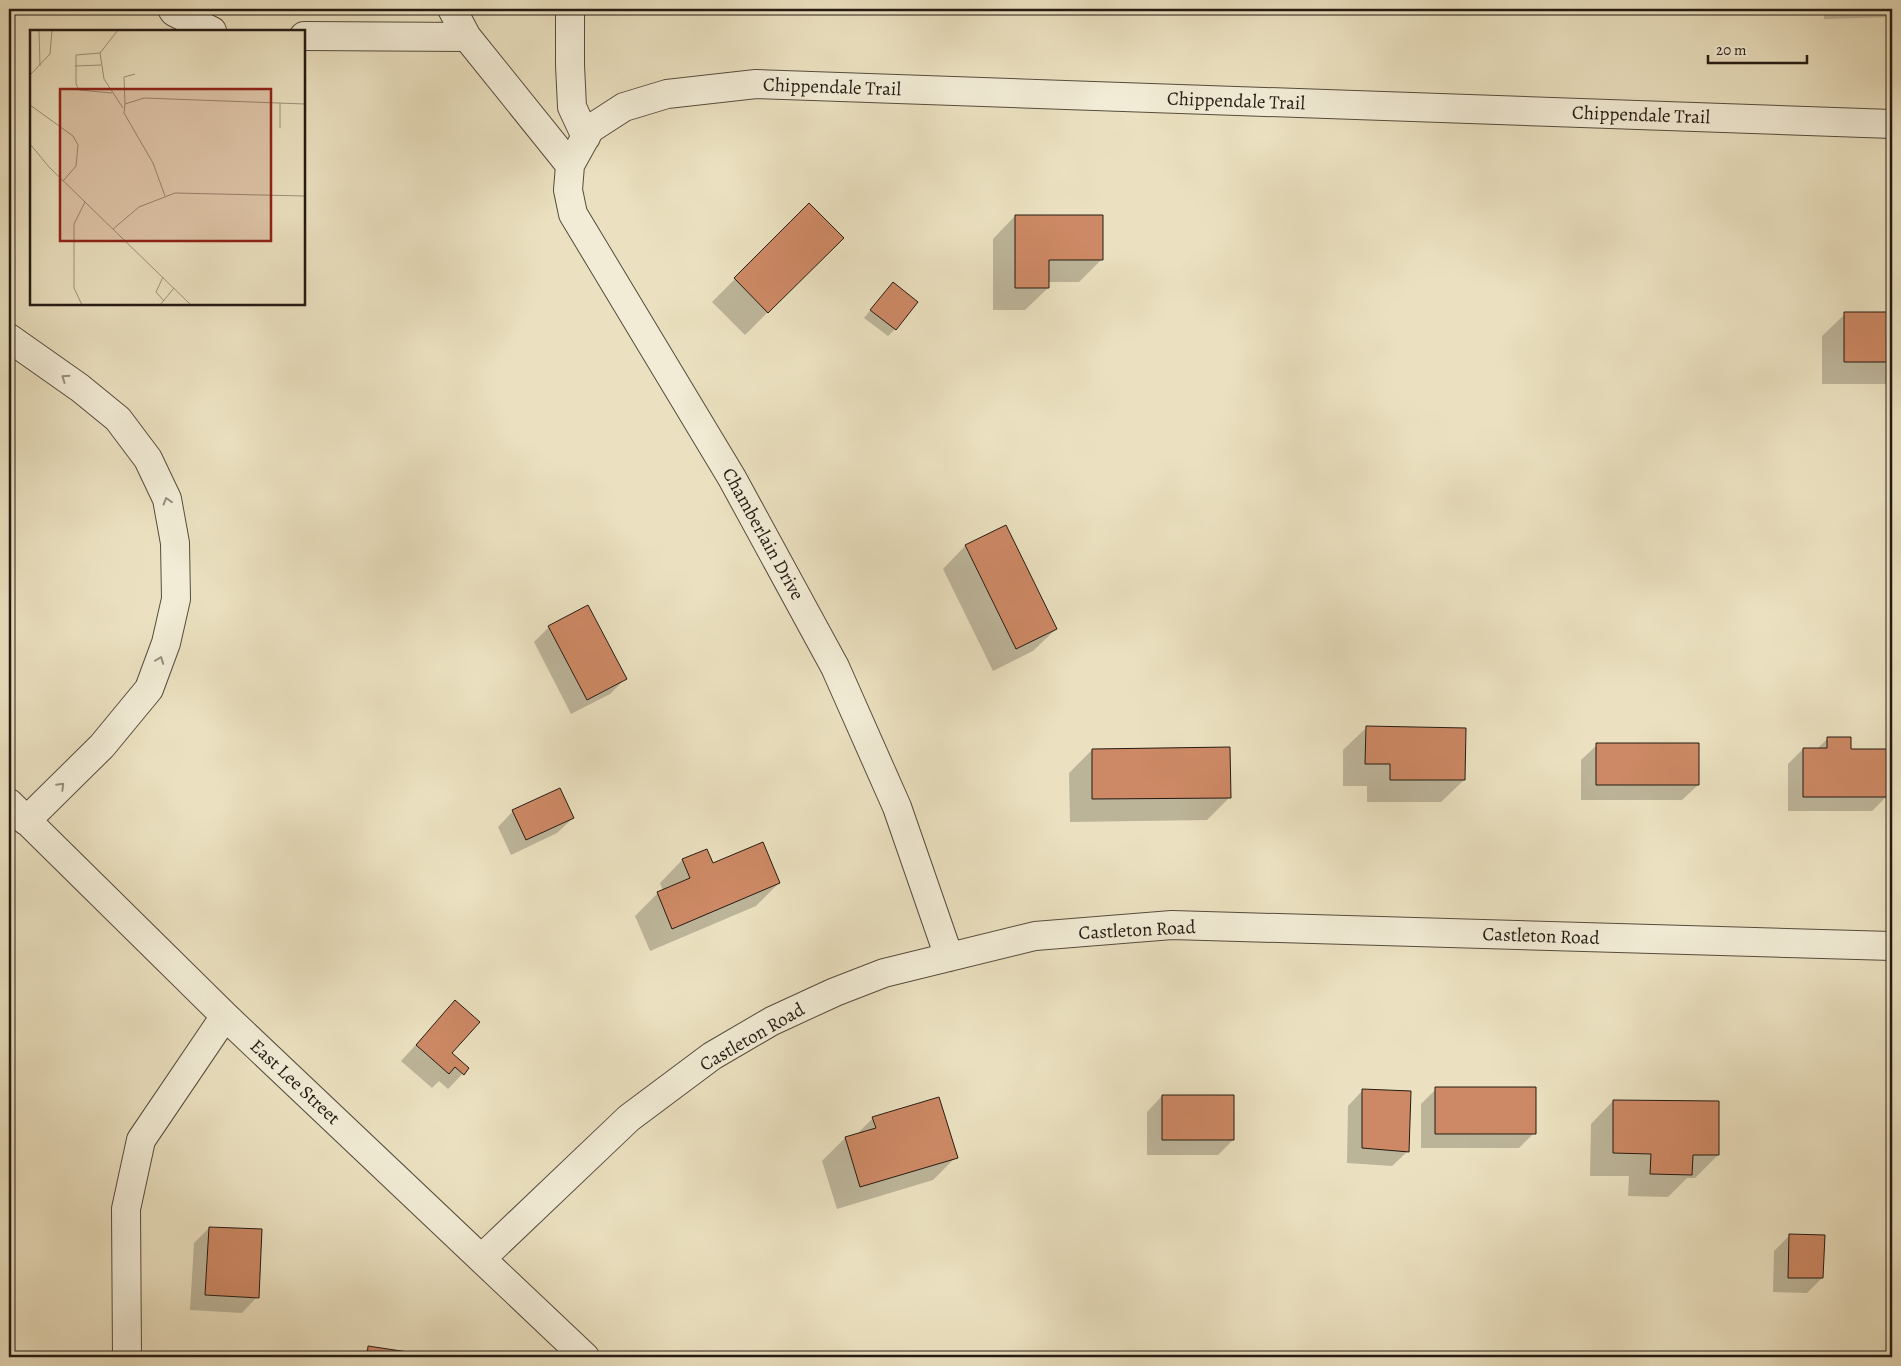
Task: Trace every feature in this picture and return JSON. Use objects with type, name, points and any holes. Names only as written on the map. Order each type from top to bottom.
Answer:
[{"type":"street","points":[[172,9],[174,12],[210,30]]},
{"type":"street","points":[[452,9],[467,37],[570,165]]},
{"type":"street","points":[[570,9],[572,107],[588,133]]},
{"type":"street","points":[[305,36],[467,37]]},
{"type":"street","name":"Chippendale Trail","points":[[588,133],[624,107],[667,94],[756,84],[1892,124]]},
{"type":"street","name":"Chamberlain Drive","points":[[588,133],[570,165],[568,190],[573,214],[732,478],[835,667],[897,807],[949,956]]},
{"type":"street","points":[[9,338],[80,388],[118,419],[148,458],[167,499],[175,543],[176,599],[166,643],[149,689],[102,746],[18,812]]},
{"type":"street","name":"East Lee Street","points":[[18,812],[225,1016],[585,1357]]},
{"type":"street","name":"Castleton Road","points":[[482,1258],[629,1118],[712,1056],[772,1021],[835,992],[884,973],[1034,936],[1172,925],[1892,946]]},
{"type":"street","points":[[127,1357],[126,1209],[141,1140],[225,1016]]},
{"type":"building","points":[[809,203],[844,238],[768,313],[734,278]]},
{"type":"building","points":[[1015,215],[1103,215],[1103,260],[1049,260],[1049,288],[1015,288]]},
{"type":"building","points":[[893,282],[918,302],[896,330],[870,310]]},
{"type":"building","points":[[1844,312],[1892,312],[1892,362],[1844,362]]},
{"type":"building","points":[[1006,525],[1057,629],[1016,649],[965,545]]},
{"type":"building","points":[[588,605],[627,679],[587,700],[548,626]]},
{"type":"building","points":[[1366,726],[1466,728],[1465,780],[1390,780],[1390,764],[1365,764]]},
{"type":"building","points":[[1827,737],[1851,737],[1851,749],[1888,749],[1888,797],[1803,797],[1803,748],[1827,748]]},
{"type":"building","points":[[1596,743],[1699,743],[1699,785],[1596,785]]},
{"type":"building","points":[[1230,747],[1231,798],[1092,799],[1092,749]]},
{"type":"building","points":[[560,788],[574,818],[526,840],[512,810]]},
{"type":"building","points":[[763,842],[780,883],[672,929],[657,892],[690,878],[682,859],[707,849],[713,863]]},
{"type":"building","points":[[455,1000],[480,1022],[452,1053],[469,1068],[464,1075],[455,1067],[449,1074],[416,1045]]},
{"type":"building","points":[[1435,1087],[1536,1087],[1536,1134],[1435,1134]]},
{"type":"building","points":[[1362,1089],[1411,1091],[1409,1152],[1362,1148]]},
{"type":"building","points":[[1162,1095],[1234,1095],[1234,1140],[1162,1140]]},
{"type":"building","points":[[939,1097],[958,1158],[860,1187],[845,1137],[876,1128],[872,1117]]},
{"type":"building","points":[[1613,1100],[1719,1101],[1719,1155],[1693,1155],[1692,1175],[1650,1174],[1651,1154],[1613,1153]]},
{"type":"building","points":[[209,1227],[262,1229],[259,1298],[205,1295]]},
{"type":"building","points":[[1789,1234],[1825,1235],[1823,1278],[1788,1278]]},
{"type":"building","points":[[368,1346],[428,1355],[428,1357],[367,1357]]}]
